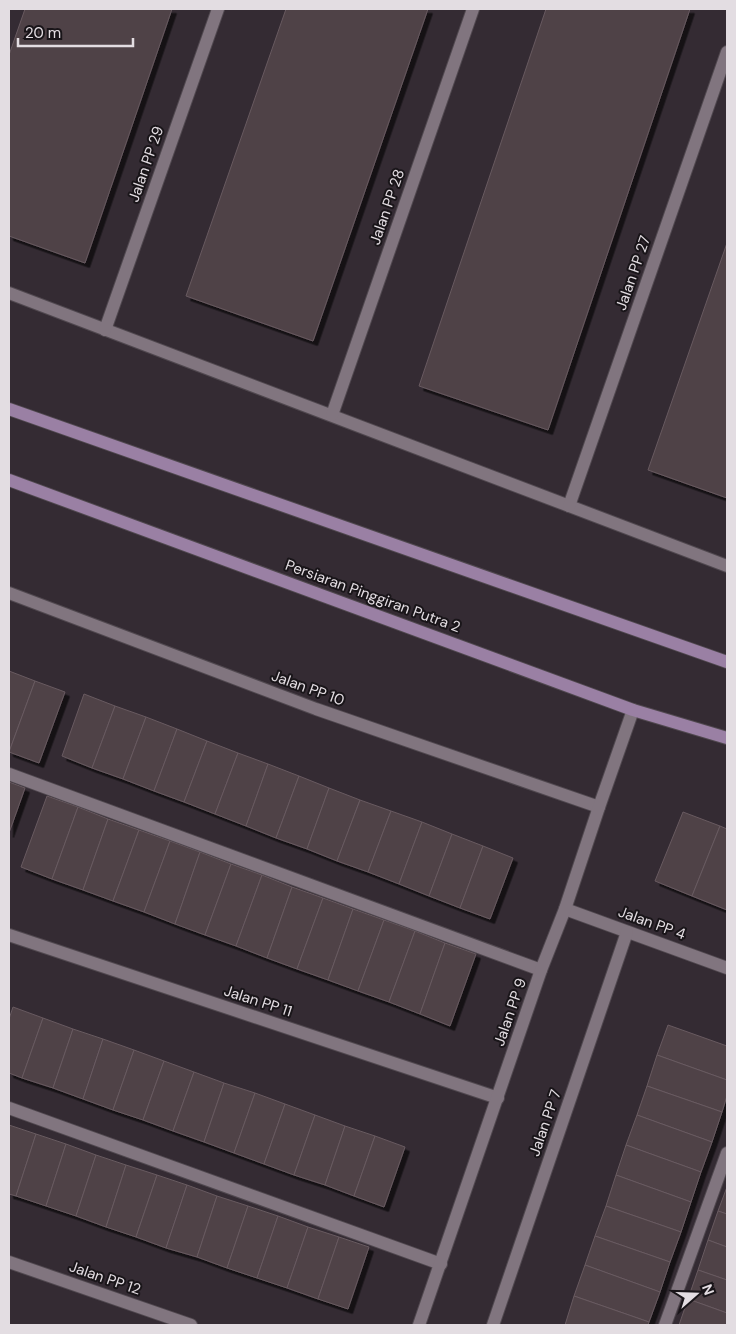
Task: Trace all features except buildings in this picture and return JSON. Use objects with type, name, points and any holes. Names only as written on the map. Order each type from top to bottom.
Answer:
[{"type":"street","name":"Jalan PP 29","points":[[105,330],[218,9]]},
{"type":"street","name":"Jalan PP 28","points":[[332,415],[473,9]]},
{"type":"street","name":"Jalan PP 27","points":[[569,506],[727,52]]},
{"type":"street","points":[[9,293],[727,566]]},
{"type":"street","points":[[9,409],[727,662]]},
{"type":"street","name":"Persiaran Pinggiran Putra 2","points":[[9,480],[633,710],[727,738]]},
{"type":"street","name":"Jalan PP 10","points":[[9,594],[316,709],[599,807]]},
{"type":"street","name":"Jalan PP 9","points":[[419,1325],[633,710]]},
{"type":"street","points":[[9,774],[541,970]]},
{"type":"street","name":"Jalan PP 4","points":[[565,909],[727,968]]},
{"type":"street","name":"Jalan PP 7","points":[[493,1325],[627,932]]},
{"type":"street","name":"Jalan PP 11","points":[[9,935],[498,1098]]},
{"type":"street","points":[[9,1108],[441,1264]]},
{"type":"street","points":[[665,1325],[727,1153]]},
{"type":"street","name":"Jalan PP 12","points":[[9,1262],[192,1325]]}]
